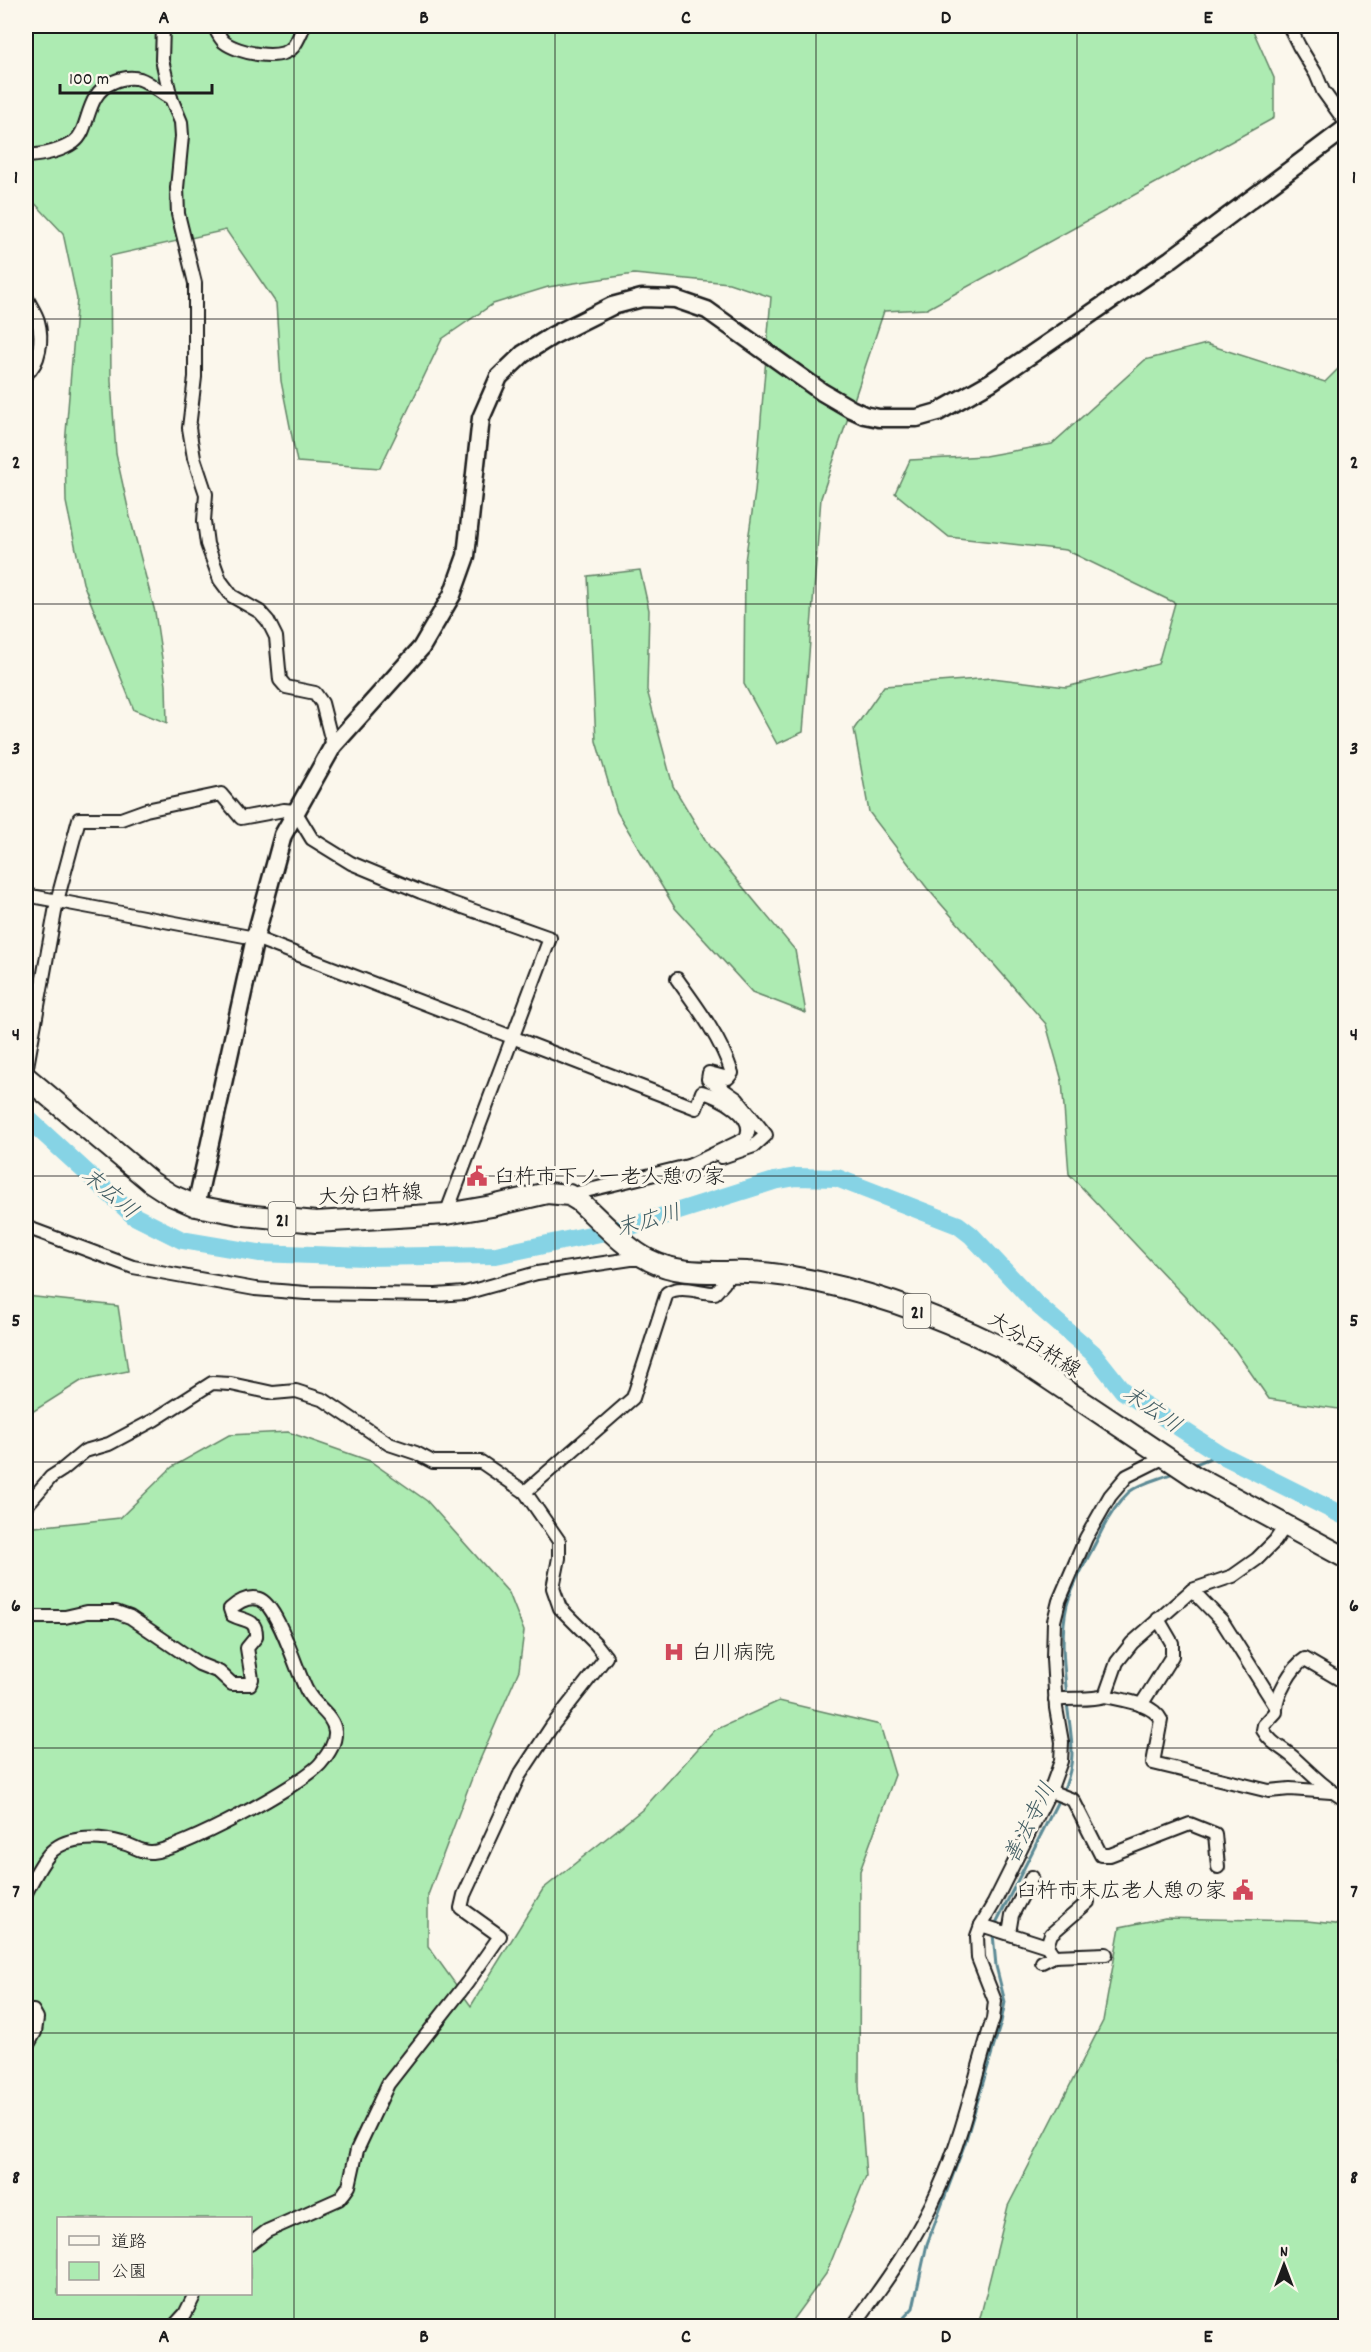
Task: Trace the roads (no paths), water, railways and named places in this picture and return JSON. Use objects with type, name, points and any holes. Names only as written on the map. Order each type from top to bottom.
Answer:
[{"type":"main road","name":"大分臼杵線","points":[[26,1077],[151,1182],[171,1195],[196,1206],[244,1215],[316,1222],[446,1214],[547,1193],[574,1198]]},
{"type":"main road","name":"21","points":[[574,1198],[640,1255]]},
{"type":"main road","name":"大分臼杵線","points":[[640,1255],[679,1270],[751,1272],[794,1277],[834,1286],[919,1311],[969,1331],[1001,1347],[1194,1476],[1346,1558]]},
{"type":"street","points":[[163,26],[162,60],[171,98],[178,112],[182,136],[177,188],[178,214],[195,283],[195,377],[189,428],[194,458],[206,494],[204,521],[207,544],[220,580],[232,596],[260,612],[268,621],[276,637],[280,680],[285,687],[315,693],[322,703],[333,746]]},
{"type":"street","points":[[214,26],[226,44],[258,54],[270,55],[280,54],[292,48],[304,26]]},
{"type":"street","points":[[1289,26],[1323,91],[1346,123]]},
{"type":"street","points":[[26,156],[46,154],[74,142],[85,123],[90,105],[107,84],[120,79],[140,79],[171,98]]},
{"type":"street","points":[[196,1206],[255,938],[283,835],[333,746],[421,648],[452,595],[466,556],[480,418],[499,377],[531,349],[612,306],[642,298],[675,299],[707,310],[822,392],[850,409],[879,418],[917,418],[938,412],[991,382],[1171,259],[1346,128]]},
{"type":"street","points":[[26,296],[38,321],[40,332],[36,362],[26,374]]},
{"type":"street","points":[[26,1072],[57,901],[79,819],[121,819],[146,810],[222,794],[241,818],[284,810],[295,811]]},
{"type":"street","points":[[295,811],[312,839],[351,863],[392,881],[550,938],[446,1214]]},
{"type":"street","points":[[26,896],[255,938],[696,1108],[702,1092],[742,1113],[748,1130],[745,1139],[689,1166]]},
{"type":"street","points":[[574,1198],[739,1153],[754,1146],[766,1135],[737,1099],[708,1079],[709,1073],[728,1078],[732,1073],[722,1046],[677,979]]},
{"type":"street","points":[[26,1227],[133,1267],[255,1289],[306,1293],[436,1295],[465,1293],[537,1273],[631,1259],[640,1255]]},
{"type":"street","points":[[525,1492],[633,1398],[667,1293],[682,1289],[715,1293],[724,1283],[724,1272]]},
{"type":"street","points":[[26,1506],[51,1477],[85,1451],[109,1444],[154,1420],[212,1383],[231,1384],[273,1393],[296,1391],[324,1400],[389,1444],[416,1453],[433,1462],[481,1462],[525,1492],[559,1541],[559,1558],[553,1588],[560,1608],[606,1657],[552,1726],[519,1776],[464,1895],[461,1908],[500,1936],[467,1983],[388,2084],[357,2150],[349,2186],[339,2199],[267,2231],[252,2242]]},
{"type":"street","points":[[853,2326],[893,2272],[927,2215],[941,2184],[995,2009],[996,2001],[978,1958],[977,1936],[1052,1792],[1062,1754],[1053,1659],[1055,1617],[1062,1592],[1086,1538],[1122,1480],[1135,1471],[1167,1459]]},
{"type":"street","points":[[1105,1696],[1122,1654],[1158,1619],[1192,1590],[1233,1576],[1275,1541],[1285,1526]]},
{"type":"street","points":[[1192,1590],[1222,1621],[1275,1705],[1276,1712],[1264,1725],[1263,1730],[1267,1737],[1330,1791],[1346,1800]]},
{"type":"street","points":[[26,1617],[65,1617],[87,1612],[116,1612],[130,1617],[199,1664],[219,1672],[232,1684],[247,1685],[252,1679],[247,1648],[256,1637],[256,1629],[253,1624],[232,1615],[230,1609],[248,1599],[260,1599],[268,1606],[279,1623],[307,1693],[332,1722],[335,1735],[332,1746],[320,1764],[300,1780],[242,1814],[153,1852],[138,1850],[118,1842],[87,1839],[60,1845],[47,1857],[26,1893]]},
{"type":"street","points":[[1141,1705],[1172,1656],[1172,1643],[1158,1619]]},
{"type":"street","points":[[1275,1705],[1291,1673],[1305,1659],[1346,1683]]},
{"type":"street","points":[[1057,1699],[1077,1697],[1095,1699],[1105,1696],[1141,1705],[1159,1715],[1161,1720],[1152,1763],[1269,1791],[1290,1789],[1330,1791]]},
{"type":"street","points":[[1052,1792],[1073,1800],[1101,1855],[1110,1855],[1190,1824],[1215,1834],[1218,1867]]},
{"type":"street","points":[[1007,1932],[1012,1915],[1032,1877]]},
{"type":"street","points":[[1048,1955],[1052,1934],[1088,1902]]},
{"type":"street","points":[[984,1926],[1007,1932],[1048,1955],[1106,1954]]},
{"type":"street","points":[[26,2011],[33,2011],[37,2018],[35,2032],[26,2048]]},
{"type":"street","points":[[174,2326],[185,2314],[194,2295]]},
{"type":"waterway","name":"末広川","points":[[26,1117],[134,1216],[182,1240],[259,1253],[365,1257],[496,1255],[628,1227],[774,1181],[796,1177],[837,1178],[958,1225],[971,1235],[1034,1302],[1093,1353],[1123,1391],[1220,1454],[1346,1517]]},
{"type":"waterway","name":"善法寺川","points":[[1193,1465],[1220,1454]]},
{"type":"waterway","name":"善法寺川","points":[[1067,1697],[1063,1651],[1065,1616],[1080,1573],[1106,1522],[1124,1497],[1140,1486],[1176,1472]]},
{"type":"waterway","name":"善法寺川","points":[[1062,1793],[1072,1759],[1067,1703]]},
{"type":"waterway","name":"善法寺川","points":[[994,1927],[1059,1799]]},
{"type":"waterway","name":"善法寺川","points":[[896,2326],[913,2308],[927,2244],[965,2143],[1001,2022],[1005,2002],[996,1966],[993,1934]]},
{"type":"place","name":"臼杵市下ノ一老人憩の家","points":[[477,1176]]},
{"type":"place","name":"白川病院","points":[[674,1652]]},
{"type":"place","name":"臼杵市末広老人憩の家","points":[[1243,1890]]}]
